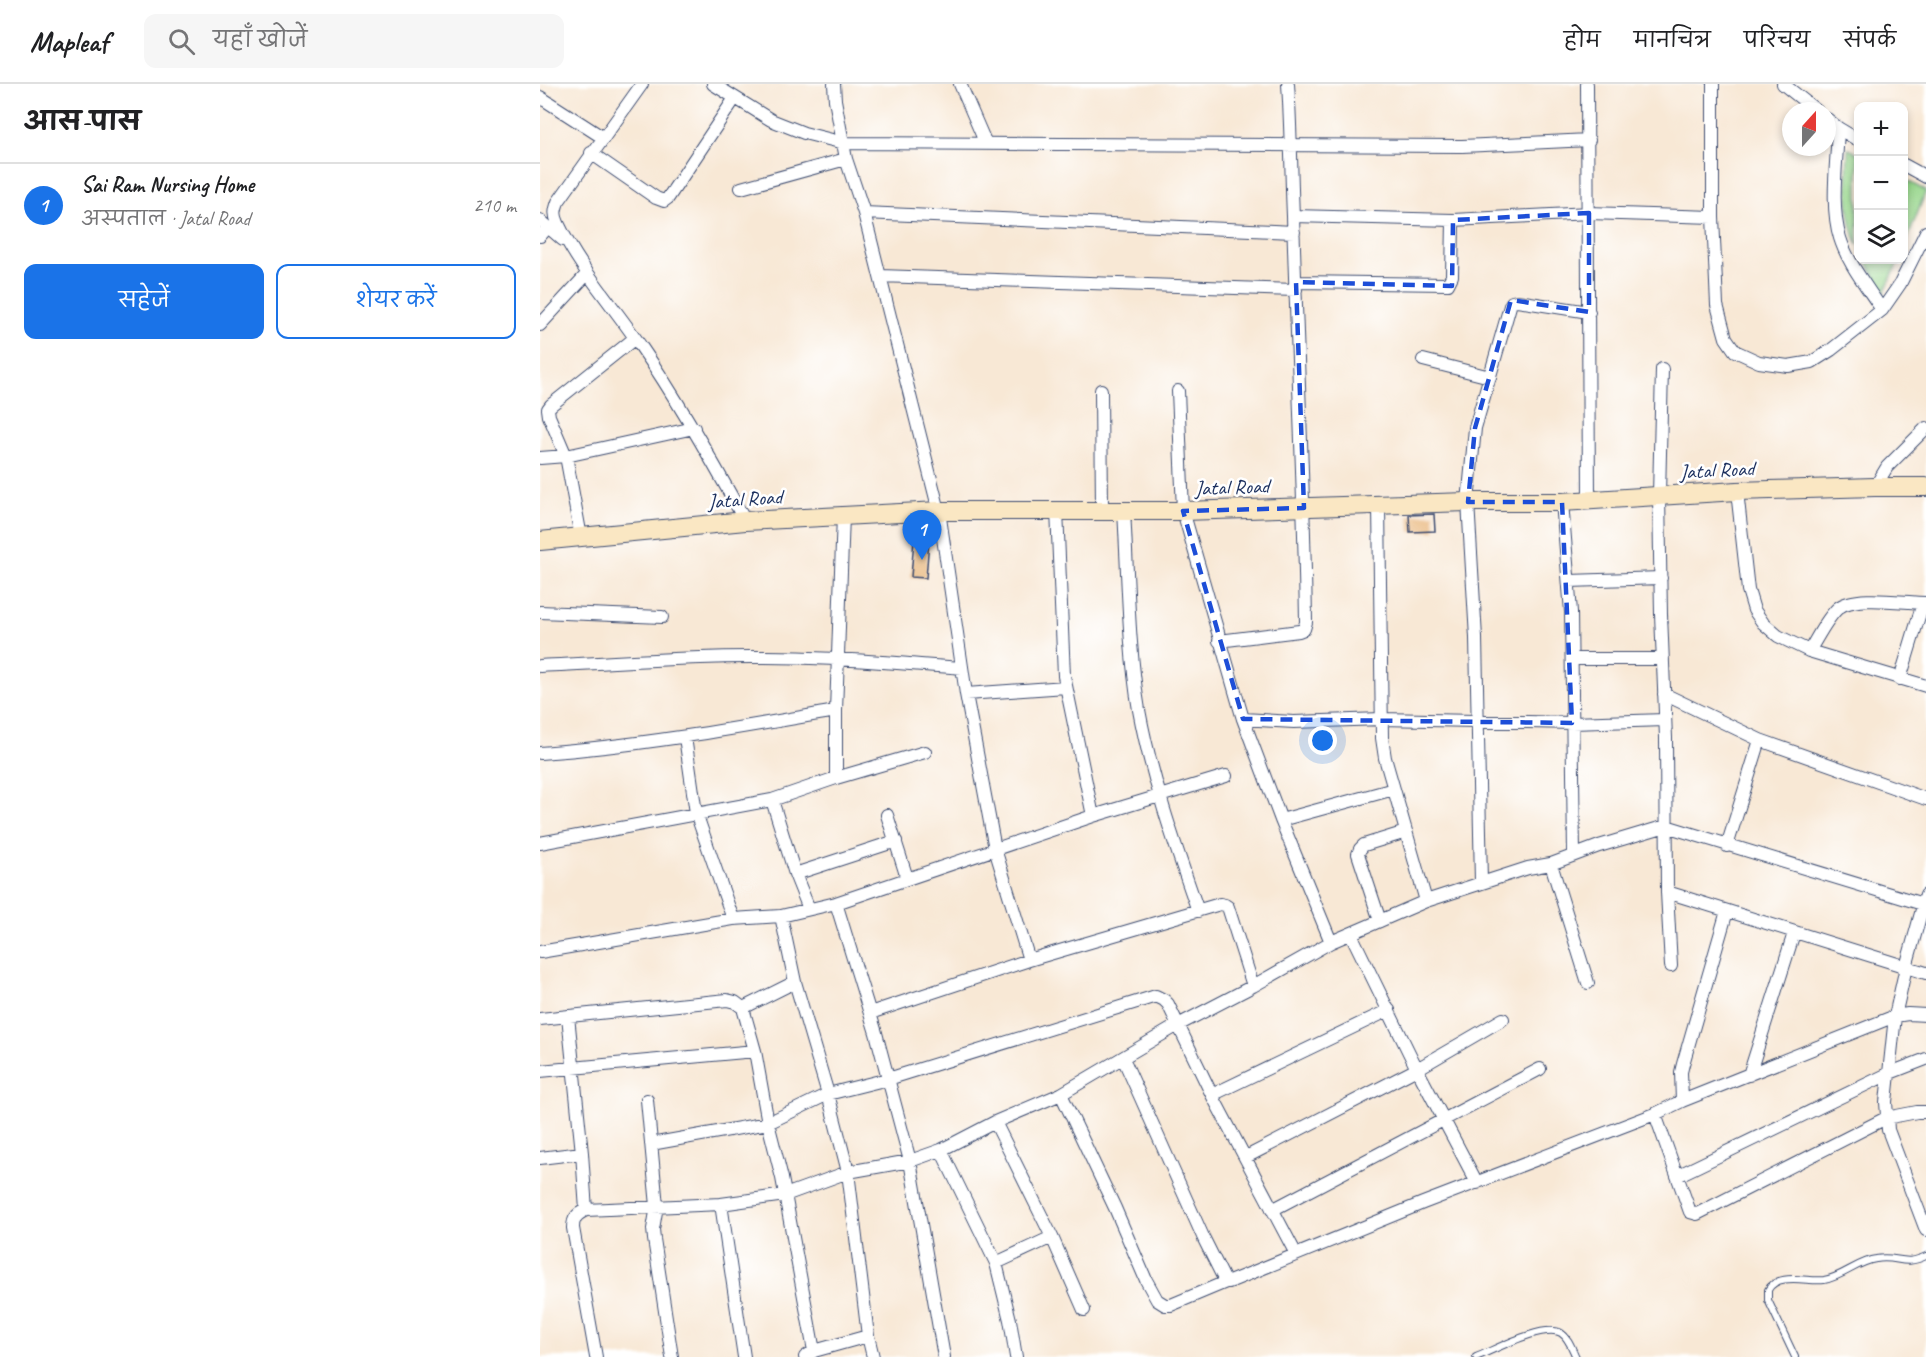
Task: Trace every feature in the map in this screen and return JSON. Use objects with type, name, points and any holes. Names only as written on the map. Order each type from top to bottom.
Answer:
[{"type":"main road","name":"Jatal Road","points":[[540,541],[745,521],[843,515],[1057,510],[1183,511],[1379,504],[1562,502],[1737,491],[1926,487]]},
{"type":"street","points":[[642,84],[602,137],[554,211],[557,221],[587,274],[635,338],[693,428],[745,521]]},
{"type":"street","points":[[713,84],[771,120],[789,128],[844,143],[1462,146],[1589,140]]},
{"type":"street","points":[[834,84],[846,159],[864,213],[939,512],[966,694],[995,849],[1029,960]]},
{"type":"street","points":[[960,84],[986,144]]},
{"type":"street","points":[[1220,641],[1291,633],[1304,629],[1306,622],[1292,146],[1288,84]]},
{"type":"street","points":[[1587,84],[1589,501]]},
{"type":"street","points":[[1713,84],[1713,217],[1717,305],[1726,338],[1735,351],[1760,362],[1788,366],[1812,362],[1832,351],[1882,310],[1900,284],[1926,232]]},
{"type":"street","points":[[1783,84],[1806,102]]},
{"type":"street","points":[[540,97],[602,137]]},
{"type":"street","points":[[591,153],[656,198],[664,201],[735,98]]},
{"type":"street","points":[[1854,138],[1838,128],[1836,194],[1840,237],[1846,254],[1882,310]]},
{"type":"street","points":[[741,188],[846,159]]},
{"type":"street","points":[[1908,167],[1926,177]]},
{"type":"street","points":[[864,213],[1293,232]]},
{"type":"street","points":[[1293,216],[1453,220],[1589,213],[1713,217]]},
{"type":"street","points":[[880,276],[1296,286],[1449,285],[1452,276],[1453,220]]},
{"type":"street","points":[[543,228],[571,247]]},
{"type":"street","points":[[540,325],[587,274]]},
{"type":"street","points":[[1481,882],[1476,638],[1468,502],[1475,428],[1512,302],[1589,312]]},
{"type":"street","points":[[582,537],[566,456],[548,409],[635,338]]},
{"type":"street","points":[[1423,360],[1490,378]]},
{"type":"street","points":[[1662,369],[1659,495],[1667,892],[1671,966]]},
{"type":"street","points":[[1101,390],[1102,510]]},
{"type":"street","points":[[1178,391],[1183,511],[1243,719],[1331,942]]},
{"type":"street","points":[[540,458],[566,456],[693,428]]},
{"type":"street","points":[[1875,487],[1887,467],[1926,428]]},
{"type":"street","points":[[1737,491],[1748,590],[1754,610],[1763,623],[1778,636],[1809,651],[1926,686]]},
{"type":"street","points":[[1562,502],[1569,581],[1572,659],[1574,855]]},
{"type":"street","points":[[1379,504],[1382,719],[1385,758],[1426,901]]},
{"type":"street","points":[[1057,510],[1066,687],[1093,816]]},
{"type":"street","points":[[1124,511],[1134,673],[1140,712],[1159,797],[1198,911]]},
{"type":"street","points":[[836,778],[843,515]]},
{"type":"street","points":[[1569,581],[1661,578]]},
{"type":"street","points":[[1809,651],[1839,607],[1850,602],[1924,603],[1900,678]]},
{"type":"street","points":[[540,612],[662,617]]},
{"type":"street","points":[[540,666],[753,657],[838,658],[962,668]]},
{"type":"street","points":[[1572,659],[1663,659]]},
{"type":"street","points":[[966,694],[1066,687]]},
{"type":"street","points":[[1664,694],[1760,740],[1926,799]]},
{"type":"street","points":[[540,753],[595,749],[685,737],[836,711]]},
{"type":"street","points":[[1243,719],[1294,722],[1382,719],[1572,723],[1665,720]]},
{"type":"street","points":[[685,737],[696,813],[733,919]]},
{"type":"street","points":[[1727,846],[1760,740]]},
{"type":"street","points":[[540,843],[772,800],[836,778],[925,752]]},
{"type":"street","points":[[540,952],[733,919],[781,916],[836,903],[1093,816],[1226,776]]},
{"type":"street","points":[[1281,820],[1394,789]]},
{"type":"street","points":[[772,800],[795,874],[809,909]]},
{"type":"street","points":[[887,814],[907,878]]},
{"type":"street","points":[[596,1357],[573,1228],[574,1218],[578,1213],[586,1210],[722,1204],[785,1196],[848,1172],[910,1161],[941,1150],[995,1122],[1060,1094],[1178,1025],[1331,942],[1426,901],[1528,868],[1551,864],[1666,826],[1727,846],[1925,902],[1906,967],[1895,1016],[1886,1119],[1888,1130],[1926,1230]]},
{"type":"street","points":[[1380,921],[1358,854],[1364,845],[1406,832]]},
{"type":"street","points":[[795,874],[896,841]]},
{"type":"street","points":[[1551,864],[1588,983]]},
{"type":"street","points":[[1667,892],[1926,973]]},
{"type":"street","points":[[836,903],[870,1013],[910,1161],[944,1357]]},
{"type":"street","points":[[870,1013],[1029,960],[1220,904],[1228,908],[1253,986]]},
{"type":"street","points":[[1682,1101],[1681,1072],[1727,911]]},
{"type":"street","points":[[781,916],[795,982],[848,1172],[868,1336],[873,1357]]},
{"type":"street","points":[[1749,1075],[1794,933]]},
{"type":"street","points":[[1351,934],[1417,1069],[1477,1183]]},
{"type":"street","points":[[743,1008],[795,982]]},
{"type":"street","points":[[651,1144],[768,1123],[828,1094],[888,1078],[1156,996],[1168,1004],[1212,1095],[1296,1254]]},
{"type":"street","points":[[540,1019],[728,1000],[743,1008],[755,1050],[768,1123],[785,1196],[810,1354],[868,1336]]},
{"type":"street","points":[[1212,1095],[1389,1010]]},
{"type":"street","points":[[1060,1094],[1115,1208],[1146,1280],[1157,1300],[1165,1305],[1171,1305],[1655,1114],[1682,1101],[1895,1016],[1926,1015]]},
{"type":"street","points":[[568,1016],[586,1210]]},
{"type":"street","points":[[1246,1157],[1417,1069],[1503,1019]]},
{"type":"street","points":[[540,1071],[755,1050]]},
{"type":"street","points":[[1123,1058],[1204,1239],[1226,1282]]},
{"type":"street","points":[[1677,1176],[1890,1073],[1926,1059]]},
{"type":"street","points":[[1272,1209],[1539,1069]]},
{"type":"street","points":[[647,1100],[657,1206],[653,1229],[672,1357]]},
{"type":"street","points":[[1655,1114],[1690,1212],[1697,1214],[1886,1119],[1926,1112]]},
{"type":"street","points":[[995,1122],[1052,1237],[1084,1310]]},
{"type":"street","points":[[941,1150],[996,1263],[1010,1320],[1016,1357]]},
{"type":"street","points":[[540,1158],[582,1153]]},
{"type":"street","points":[[722,1204],[744,1357]]},
{"type":"street","points":[[996,1263],[1052,1237]]},
{"type":"lane","points":[[1795,1357],[1768,1300],[1768,1290],[1775,1282],[1827,1280],[1874,1259],[1892,1258],[1910,1262],[1926,1256]]},
{"type":"lane","points":[[1476,1357],[1525,1337],[1553,1330],[1564,1335],[1576,1357]]},
{"type":"highlighted area","points":[[1589,213],[1589,312],[1511,300],[1475,428],[1468,502],[1562,502],[1572,723],[1243,719],[1183,511],[1304,508],[1296,282],[1452,286],[1453,220]]},
{"type":"green space","points":[[1848,148],[1854,152],[1854,234],[1849,210]]},
{"type":"green space","points":[[1908,181],[1926,191],[1908,238]]},
{"type":"green space","points":[[1868,264],[1897,264],[1884,293]]},
{"type":"building","points":[[1434,514],[1435,531],[1410,532],[1409,515]]},
{"type":"building","points":[[915,527],[930,528],[926,578],[911,577]]},
{"type":"place","name":"Sai Ram Nursing Home","points":[[922,560]]}]
